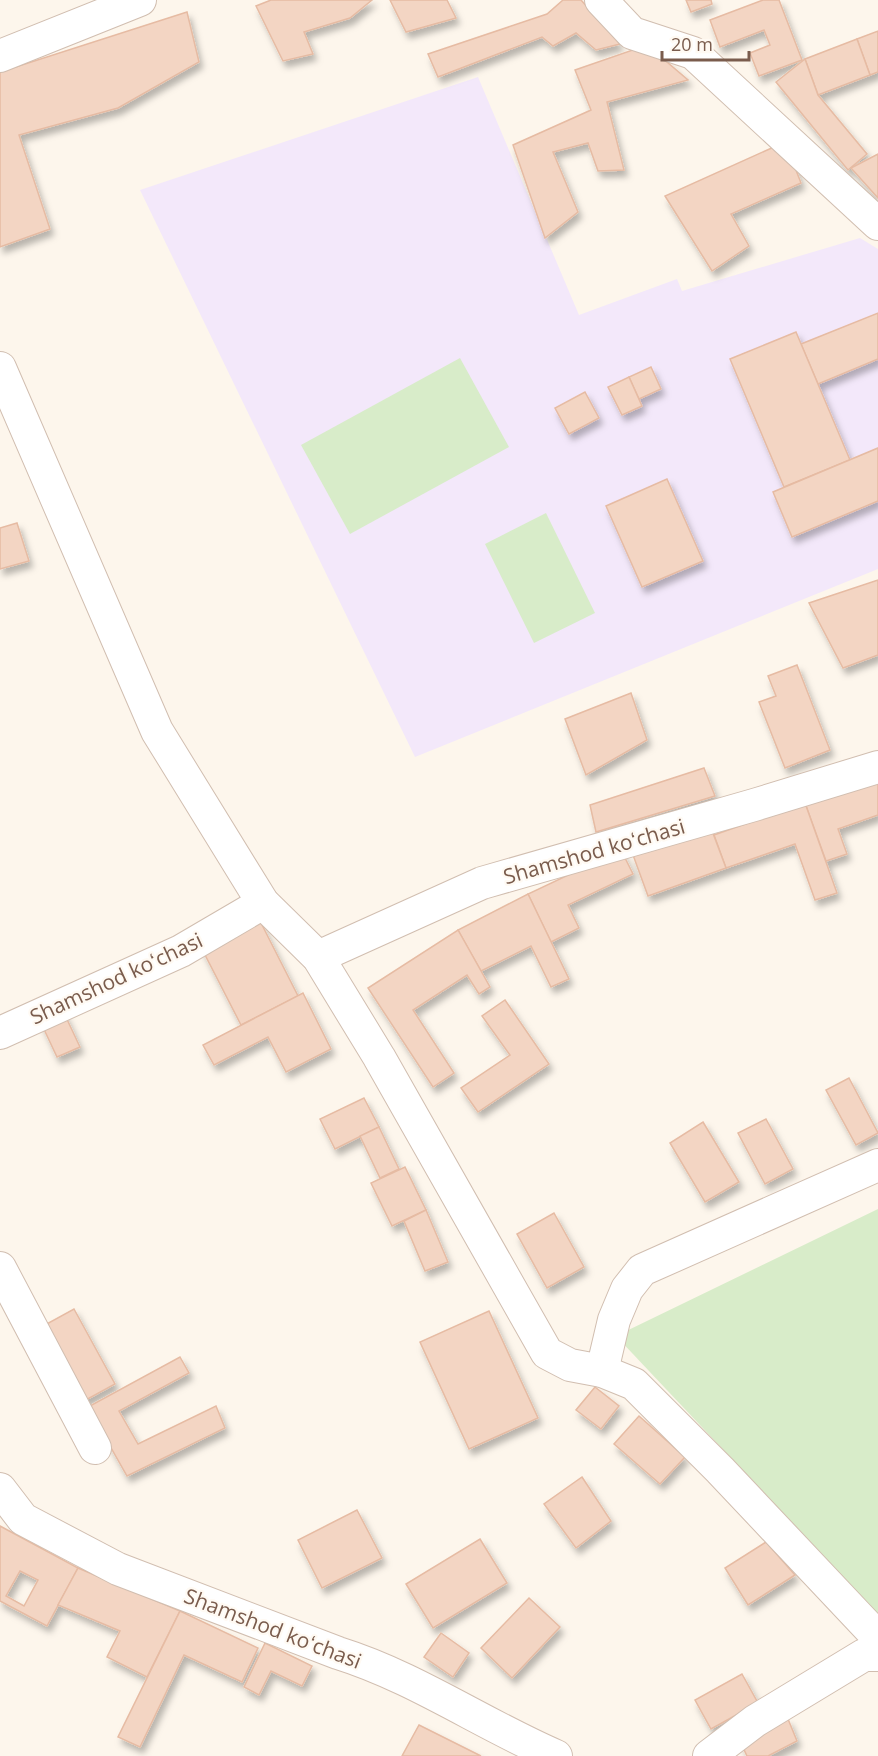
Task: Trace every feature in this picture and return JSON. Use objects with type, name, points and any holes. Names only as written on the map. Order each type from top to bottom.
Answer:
[{"type":"street","points":[[0,56],[140,0]]},
{"type":"street","points":[[601,0],[632,33],[693,53],[878,224]]},
{"type":"street","points":[[0,368],[157,730],[263,903],[318,957],[379,1057],[548,1353],[570,1365],[602,1371],[634,1384],[871,1630],[878,1642]]},
{"type":"street","name":"Shamshod koʻchasi","points":[[318,957],[482,883],[878,767]]},
{"type":"street","name":"Shamshod koʻchasi","points":[[0,1033],[181,951],[263,903]]},
{"type":"street","points":[[602,1371],[614,1320],[627,1288],[642,1270],[878,1165]]},
{"type":"street","points":[[0,1268],[95,1448]]},
{"type":"street","name":"Shamshod koʻchasi","points":[[0,1490],[23,1519],[118,1569],[338,1653],[362,1660],[556,1756]]},
{"type":"street","points":[[709,1756],[754,1721],[842,1668],[864,1655],[878,1655]]},
{"type":"shaded area","points":[[478,77],[579,315],[677,279],[682,291],[860,238],[878,249],[878,569],[415,757],[140,190]]},
{"type":"green space","points":[[460,358],[509,447],[350,534],[301,445]]},
{"type":"green space","points":[[546,513],[595,613],[534,643],[485,544]]},
{"type":"green space","points":[[878,1209],[878,1614],[616,1336]]},
{"type":"building","points":[[271,0],[372,0],[350,18],[304,32],[313,54],[283,61],[256,6]]},
{"type":"building","points":[[390,0],[447,0],[456,18],[406,32]]},
{"type":"building","points":[[563,0],[581,0],[620,44],[596,50],[576,33],[553,46],[542,37],[438,77],[428,54],[547,14]]},
{"type":"building","points":[[686,0],[711,0],[712,4],[691,12]]},
{"type":"building","points":[[763,0],[779,0],[802,60],[759,76],[750,53],[770,45],[764,30],[720,47],[710,20]]},
{"type":"building","points":[[187,12],[199,62],[118,108],[19,135],[50,229],[0,247],[0,72]]},
{"type":"building","points":[[878,31],[878,72],[870,75],[857,39]]},
{"type":"building","points":[[857,39],[870,75],[818,95],[805,59]]},
{"type":"building","points":[[647,45],[688,80],[607,102],[624,170],[598,171],[588,143],[553,152],[578,212],[545,238],[513,145],[591,110],[575,70]]},
{"type":"building","points":[[805,59],[818,95],[867,154],[848,170],[776,82]]},
{"type":"building","points":[[785,142],[801,183],[731,214],[749,246],[712,271],[665,196]]},
{"type":"building","points":[[878,154],[878,198],[851,168]]},
{"type":"building","points":[[878,313],[878,359],[818,384],[801,344]]},
{"type":"building","points":[[796,332],[850,460],[784,487],[730,359]]},
{"type":"building","points":[[651,367],[661,389],[639,399],[629,377]]},
{"type":"building","points":[[629,377],[642,406],[622,415],[608,387]]},
{"type":"building","points":[[585,392],[599,418],[569,434],[555,408]]},
{"type":"building","points":[[878,448],[878,501],[792,537],[773,492]]},
{"type":"building","points":[[667,479],[703,561],[642,587],[606,506]]},
{"type":"building","points":[[17,523],[29,561],[0,569],[0,528]]},
{"type":"building","points":[[878,580],[878,655],[843,668],[809,603]]},
{"type":"building","points":[[797,665],[830,750],[785,768],[759,702],[776,696],[768,676]]},
{"type":"building","points":[[631,693],[647,740],[586,775],[565,719]]},
{"type":"building","points":[[704,768],[715,796],[596,832],[590,805]]},
{"type":"building","points":[[878,778],[878,815],[838,829],[847,854],[826,861],[805,803]]},
{"type":"building","points":[[805,803],[837,893],[815,900],[795,844],[726,868],[714,835]]},
{"type":"building","points":[[711,828],[726,868],[648,896],[633,855]]},
{"type":"building","points":[[621,850],[633,874],[568,905],[579,928],[551,942],[528,894]]},
{"type":"building","points":[[528,894],[569,979],[551,987],[531,946],[481,971],[458,930]]},
{"type":"building","points":[[258,917],[298,996],[241,1025],[201,947]]},
{"type":"building","points":[[458,930],[490,987],[479,994],[467,975],[413,1010],[454,1073],[433,1087],[368,988]]},
{"type":"building","points":[[303,993],[331,1049],[286,1072],[268,1037],[214,1065],[203,1045]]},
{"type":"building","points":[[505,1000],[549,1064],[478,1112],[461,1088],[510,1055],[482,1016]]},
{"type":"building","points":[[64,1013],[80,1047],[57,1057],[41,1023]]},
{"type":"building","points":[[849,1078],[878,1133],[856,1145],[826,1090]]},
{"type":"building","points":[[364,1098],[379,1127],[335,1149],[320,1119]]},
{"type":"building","points":[[766,1119],[793,1169],[765,1184],[738,1133]]},
{"type":"building","points":[[703,1122],[739,1182],[705,1202],[670,1143]]},
{"type":"building","points":[[379,1127],[399,1169],[380,1178],[360,1136]]},
{"type":"building","points":[[405,1167],[426,1210],[392,1226],[371,1183]]},
{"type":"building","points":[[426,1210],[448,1262],[425,1271],[404,1221]]},
{"type":"building","points":[[554,1213],[584,1267],[547,1288],[517,1234]]},
{"type":"building","points":[[74,1309],[115,1384],[84,1401],[43,1326]]},
{"type":"building","points":[[489,1311],[538,1418],[469,1449],[420,1342]]},
{"type":"building","points":[[180,1357],[189,1373],[119,1411],[138,1444],[216,1406],[225,1428],[127,1476],[88,1407]]},
{"type":"building","points":[[595,1387],[619,1406],[601,1429],[576,1410]]},
{"type":"building","points":[[639,1416],[685,1457],[660,1484],[614,1444]]},
{"type":"building","points":[[582,1477],[611,1521],[576,1548],[544,1504]]},
{"type":"building","points":[[357,1510],[382,1558],[322,1588],[298,1540]]},
{"type":"building","points":[[0,1526],[78,1568],[47,1626],[0,1601]],"holes":[[[20,1571],[38,1580],[24,1606],[6,1596]]]},
{"type":"building","points":[[480,1539],[507,1583],[433,1628],[406,1584]]},
{"type":"building","points":[[766,1542],[795,1575],[748,1605],[725,1568]]},
{"type":"building","points":[[78,1568],[180,1611],[147,1677],[107,1657],[120,1631],[58,1605]]},
{"type":"building","points":[[529,1598],[560,1627],[512,1678],[481,1648]]},
{"type":"building","points":[[180,1611],[258,1648],[242,1682],[184,1655],[140,1747],[118,1737]]},
{"type":"building","points":[[441,1633],[469,1653],[453,1677],[424,1657]]},
{"type":"building","points":[[265,1643],[312,1666],[302,1686],[271,1671],[259,1695],[244,1687]]},
{"type":"building","points":[[742,1674],[758,1703],[711,1729],[695,1700]]},
{"type":"building","points":[[788,1719],[797,1741],[768,1756],[747,1756],[741,1743]]},
{"type":"building","points":[[419,1725],[481,1756],[402,1756]]}]
